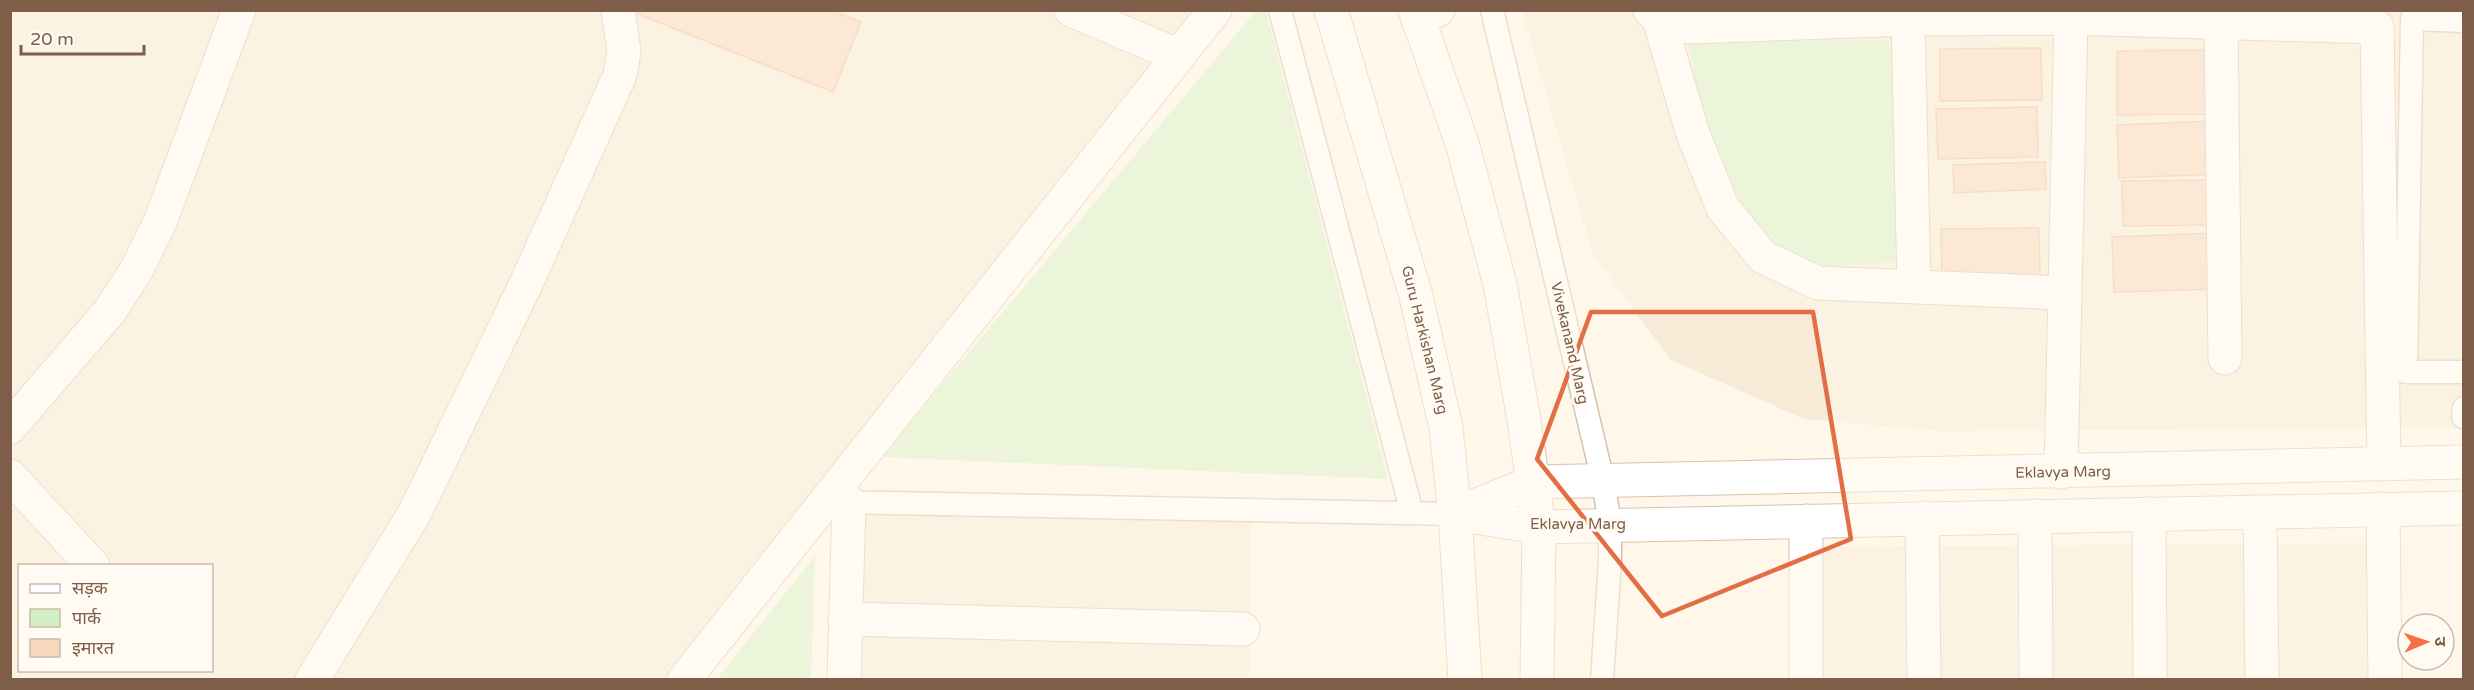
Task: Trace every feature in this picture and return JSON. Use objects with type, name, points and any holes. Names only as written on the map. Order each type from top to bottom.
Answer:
[{"type":"street","points":[[10,427],[110,310],[137,269],[160,222],[238,10]]},
{"type":"street","points":[[312,680],[414,514],[525,286],[620,75],[624,51],[618,10]]},
{"type":"street","points":[[1071,10],[1179,56]]},
{"type":"street","points":[[684,680],[837,502],[1215,10]]},
{"type":"street","name":"Guru Harkishan Marg","points":[[1331,10],[1416,296],[1446,428],[1455,514],[1465,680]]},
{"type":"street","points":[[1424,14],[1462,142],[1500,284],[1534,482],[1539,528],[1537,680]]},
{"type":"street","points":[[1654,15],[1690,27],[1908,19],[2071,18],[2221,22],[2377,19],[2384,464]]},
{"type":"street","points":[[1654,15],[1693,134],[1722,208],[1763,257],[1818,283],[2065,293]]},
{"type":"street","points":[[2061,472],[2071,18]]},
{"type":"street","points":[[1908,19],[1914,286]]},
{"type":"street","points":[[2221,22],[2225,358]]},
{"type":"street","name":"Eklavya Marg","points":[[1455,514],[1534,482],[2463,462]]},
{"type":"street","points":[[10,476],[91,564]]},
{"type":"street","points":[[837,502],[845,619],[843,680]]},
{"type":"street","name":"Eklavya Marg","points":[[1455,514],[1539,528],[1610,524],[2463,508]]},
{"type":"street","points":[[2383,509],[2385,680]]},
{"type":"street","points":[[2260,512],[2262,680]]},
{"type":"street","points":[[2149,514],[2150,680]]},
{"type":"street","points":[[2034,516],[2036,680]]},
{"type":"street","points":[[1922,518],[1924,680]]},
{"type":"street","points":[[1806,521],[1806,680]]},
{"type":"street","points":[[845,619],[1243,629]]},
{"type":"lane","points":[[1280,10],[1412,513]]},
{"type":"lane","name":"Vivekanand Marg","points":[[1492,10],[1603,481],[1610,524],[1602,680]]},
{"type":"lane","points":[[2463,21],[2412,19],[2406,372],[2463,372]]},
{"type":"lane","points":[[2463,408],[2463,417]]},
{"type":"lane","points":[[837,502],[1455,514]]},
{"type":"highlighted area","points":[[1591,312],[1813,312],[1851,539],[1662,616],[1537,459]]},
{"type":"shaded area","points":[[10,11],[1199,11],[670,680],[11,679]]},
{"type":"shaded area","points":[[1522,11],[2463,11],[2463,428],[1940,431],[1804,419],[1671,360],[1593,255]]},
{"type":"shaded area","points":[[848,499],[1251,503],[1249,679],[846,680]]},
{"type":"shaded area","points":[[2382,543],[2383,679],[1801,679],[1800,547]]},
{"type":"green space","points":[[1256,11],[1266,11],[1388,479],[881,457]]},
{"type":"green space","points":[[1689,40],[1902,41],[1904,261],[1813,266],[1753,235],[1708,156]]},
{"type":"green space","points":[[815,556],[811,679],[717,679]]},
{"type":"building","points":[[628,10],[831,10],[861,22],[833,92]]},
{"type":"building","points":[[2041,48],[2042,100],[1940,101],[1940,49]]},
{"type":"building","points":[[2214,50],[2214,114],[2117,115],[2117,51]]},
{"type":"building","points":[[2037,107],[2038,157],[1938,159],[1936,109]]},
{"type":"building","points":[[2214,121],[2217,174],[2119,178],[2117,125]]},
{"type":"building","points":[[2045,162],[2046,189],[1954,193],[1953,165]]},
{"type":"building","points":[[2220,180],[2221,225],[2123,226],[2122,181]]},
{"type":"building","points":[[2039,228],[2040,279],[1942,280],[1941,229]]},
{"type":"building","points":[[2216,233],[2218,289],[2114,292],[2112,237]]}]
